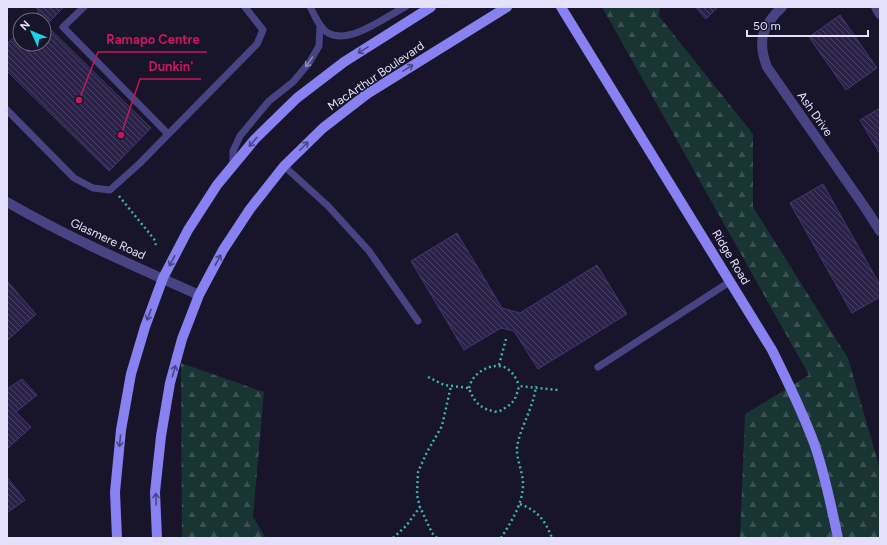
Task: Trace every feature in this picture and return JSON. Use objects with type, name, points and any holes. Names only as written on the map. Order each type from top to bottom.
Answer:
[{"type":"main road","points":[[117,538],[115,492],[121,430],[131,374],[145,327],[163,278],[188,230],[217,185],[255,139],[297,98],[344,62],[432,7]]},
{"type":"main road","name":"MacArthur Boulevard","points":[[157,538],[155,492],[161,436],[170,382],[182,339],[199,295],[223,250],[250,209],[284,166],[323,128],[367,94],[507,7]]},
{"type":"main road","name":"Ridge Road","points":[[561,7],[731,281],[772,350],[795,397],[814,443],[829,494],[838,538]]},
{"type":"street","name":"Ash Drive","points":[[782,7],[771,17],[765,29],[762,41],[762,55],[767,67],[880,231]]},
{"type":"street","points":[[876,7],[880,14]]},
{"type":"street","name":"Glasmere Road","points":[[7,202],[36,219],[96,249],[199,295]]},
{"type":"lane","points":[[84,7],[63,27],[168,134]]},
{"type":"lane","points":[[7,110],[74,178],[93,188],[110,190],[139,164],[257,44],[263,30],[245,7]]},
{"type":"lane","points":[[310,7],[320,26],[328,33],[344,36],[358,33],[405,7]]},
{"type":"lane","points":[[233,166],[233,151],[240,136],[269,101],[293,82],[309,63],[319,46],[320,26]]},
{"type":"lane","points":[[284,166],[328,206],[369,251],[418,321]]},
{"type":"lane","points":[[598,368],[731,281]]},
{"type":"path","points":[[113,187],[154,239],[156,246]]},
{"type":"path","points":[[499,365],[506,339]]},
{"type":"path","points":[[499,365],[508,369],[516,378],[520,386],[516,399],[510,406],[498,412],[487,410],[480,406],[472,397],[469,388],[473,378],[483,370],[499,365]]},
{"type":"path","points":[[428,377],[444,385],[469,388]]},
{"type":"path","points":[[437,538],[432,533],[420,507],[417,495],[418,472],[427,452],[442,426],[451,386]]},
{"type":"path","points":[[520,386],[558,390]]},
{"type":"path","points":[[501,538],[520,504],[523,484],[517,458],[517,443],[534,399],[536,386]]},
{"type":"path","points":[[520,504],[530,508],[540,516],[548,528],[552,538]]},
{"type":"path","points":[[393,538],[406,526],[420,507]]},
{"type":"green space","points":[[602,7],[660,7],[659,16],[753,134],[753,207],[848,358],[880,469],[880,538],[740,538],[745,414],[809,375]]},
{"type":"green space","points":[[181,363],[264,392],[253,517],[266,538],[182,538]]},
{"type":"building","points":[[35,7],[64,7],[52,19],[52,12],[38,12],[39,11]]},
{"type":"building","points":[[695,7],[718,7],[706,19]]},
{"type":"building","points":[[840,15],[877,68],[846,90],[809,37]]},
{"type":"building","points":[[52,31],[151,128],[109,171],[7,71],[7,44],[12,39],[12,52],[52,52]]},
{"type":"building","points":[[880,108],[880,154],[860,120]]},
{"type":"building","points":[[823,184],[880,285],[880,297],[852,313],[790,203]]},
{"type":"building","points":[[457,233],[502,308],[520,313],[597,265],[627,314],[538,369],[514,331],[501,328],[464,350],[411,261]]},
{"type":"building","points":[[7,281],[36,314],[8,340],[7,338]]},
{"type":"building","points":[[22,379],[37,395],[16,412],[31,427],[7,449],[7,389]]},
{"type":"building","points":[[7,477],[25,500],[7,513]]},
{"type":"place","name":"Ramapo Centre","points":[[79,100]]},
{"type":"place","name":"Dunkin'","points":[[121,135]]}]
